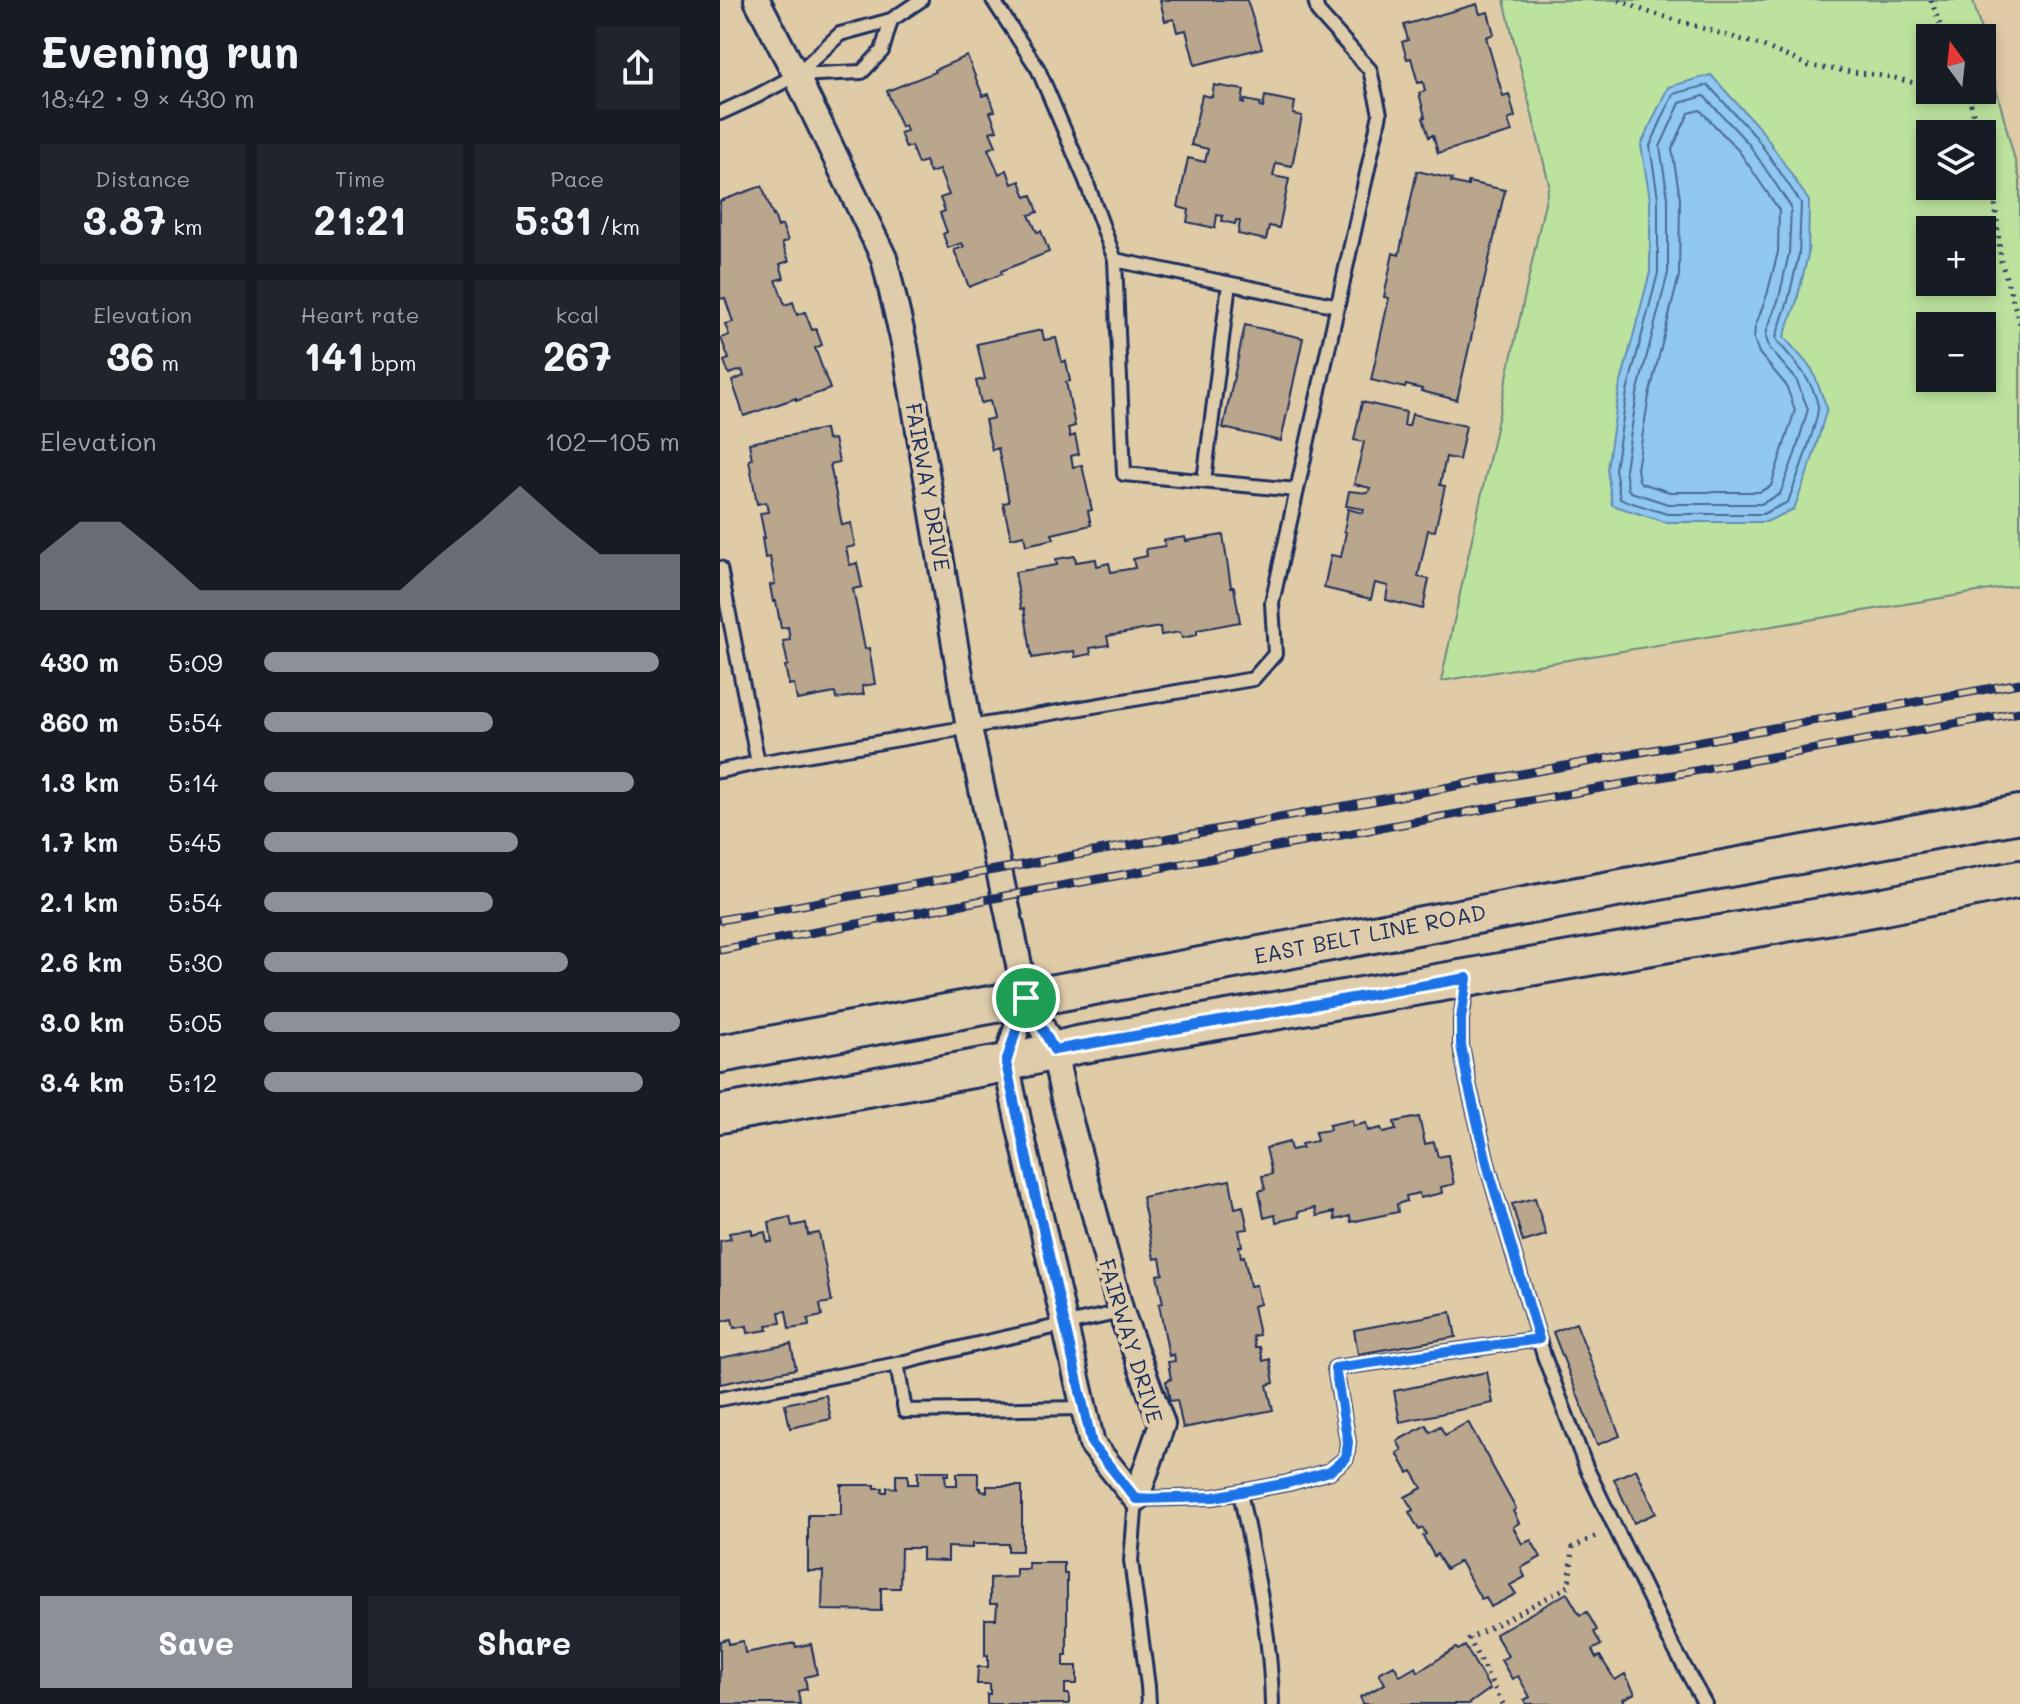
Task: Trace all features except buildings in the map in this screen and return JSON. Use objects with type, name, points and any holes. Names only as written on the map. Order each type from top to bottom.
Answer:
[{"type":"main road","name":"EAST BELT LINE ROAD","points":[[720,1054],[2020,814]]},
{"type":"main road","points":[[720,1114],[1006,1063],[1054,1050],[1884,906],[2020,879]]},
{"type":"street","name":"FAIRWAY DRIVE","points":[[757,0],[884,258],[905,347],[969,728],[1026,998],[1054,1050],[1064,1099],[1121,1312],[1162,1424],[1136,1499]]},
{"type":"street","name":"FAIRWAY DRIVE","points":[[1026,998],[1006,1063],[1092,1444],[1136,1499]]},
{"type":"lane","points":[[720,113],[796,75],[840,34],[891,20],[921,0]]},
{"type":"lane","points":[[993,0],[1038,69],[1086,181],[1115,260],[1124,474],[1297,490]]},
{"type":"lane","points":[[720,771],[1253,679],[1275,654],[1272,603],[1380,114],[1370,70],[1318,12],[1315,0]]},
{"type":"lane","points":[[796,75],[862,72],[882,51],[891,20]]},
{"type":"lane","points":[[1115,260],[1338,306]]},
{"type":"lane","points":[[1204,481],[1229,284]]},
{"type":"lane","points":[[720,568],[758,763]]},
{"type":"lane","points":[[1467,978],[1461,1045],[1468,1083],[1489,1171],[1539,1339],[1586,1467],[1669,1639],[1705,1704]]},
{"type":"lane","points":[[720,1399],[897,1364],[1121,1312]]},
{"type":"lane","points":[[1149,1704],[1131,1561],[1136,1499],[1214,1497],[1288,1483],[1330,1471],[1346,1458],[1348,1442],[1335,1368],[1539,1339]]},
{"type":"lane","points":[[897,1364],[905,1411],[1083,1408]]},
{"type":"lane","points":[[1240,1492],[1260,1594],[1272,1674],[1272,1704]]},
{"type":"path","points":[[1619,0],[1645,11],[1763,46],[1809,66],[1916,83]]},
{"type":"path","points":[[1931,0],[1940,24]]},
{"type":"path","points":[[1994,200],[2001,261],[2020,324]]},
{"type":"path","points":[[1503,1704],[1469,1639],[1569,1586],[1573,1547],[1615,1528]]},
{"type":"green space","points":[[1504,0],[1973,0],[1979,24],[1916,24],[1916,104],[1996,104],[1996,88],[2020,180],[2020,585],[1441,681],[1549,184]]},
{"type":"water","points":[[1711,75],[1763,132],[1809,201],[1808,255],[1784,337],[1812,369],[1827,408],[1794,509],[1766,522],[1665,522],[1612,505],[1607,469],[1619,390],[1650,272],[1650,199],[1641,145],[1668,87]]},
{"type":"railway","points":[[720,920],[2020,683]]},
{"type":"railway","points":[[720,950],[2020,712]]},
{"type":"route","points":[[1467,978],[1461,1045],[1468,1083],[1489,1171],[1539,1339],[1335,1368],[1348,1442],[1346,1458],[1330,1471],[1288,1483],[1214,1497],[1136,1499],[1092,1444],[1019,1124],[1006,1063],[1026,998],[1054,1050],[1467,978]]}]
